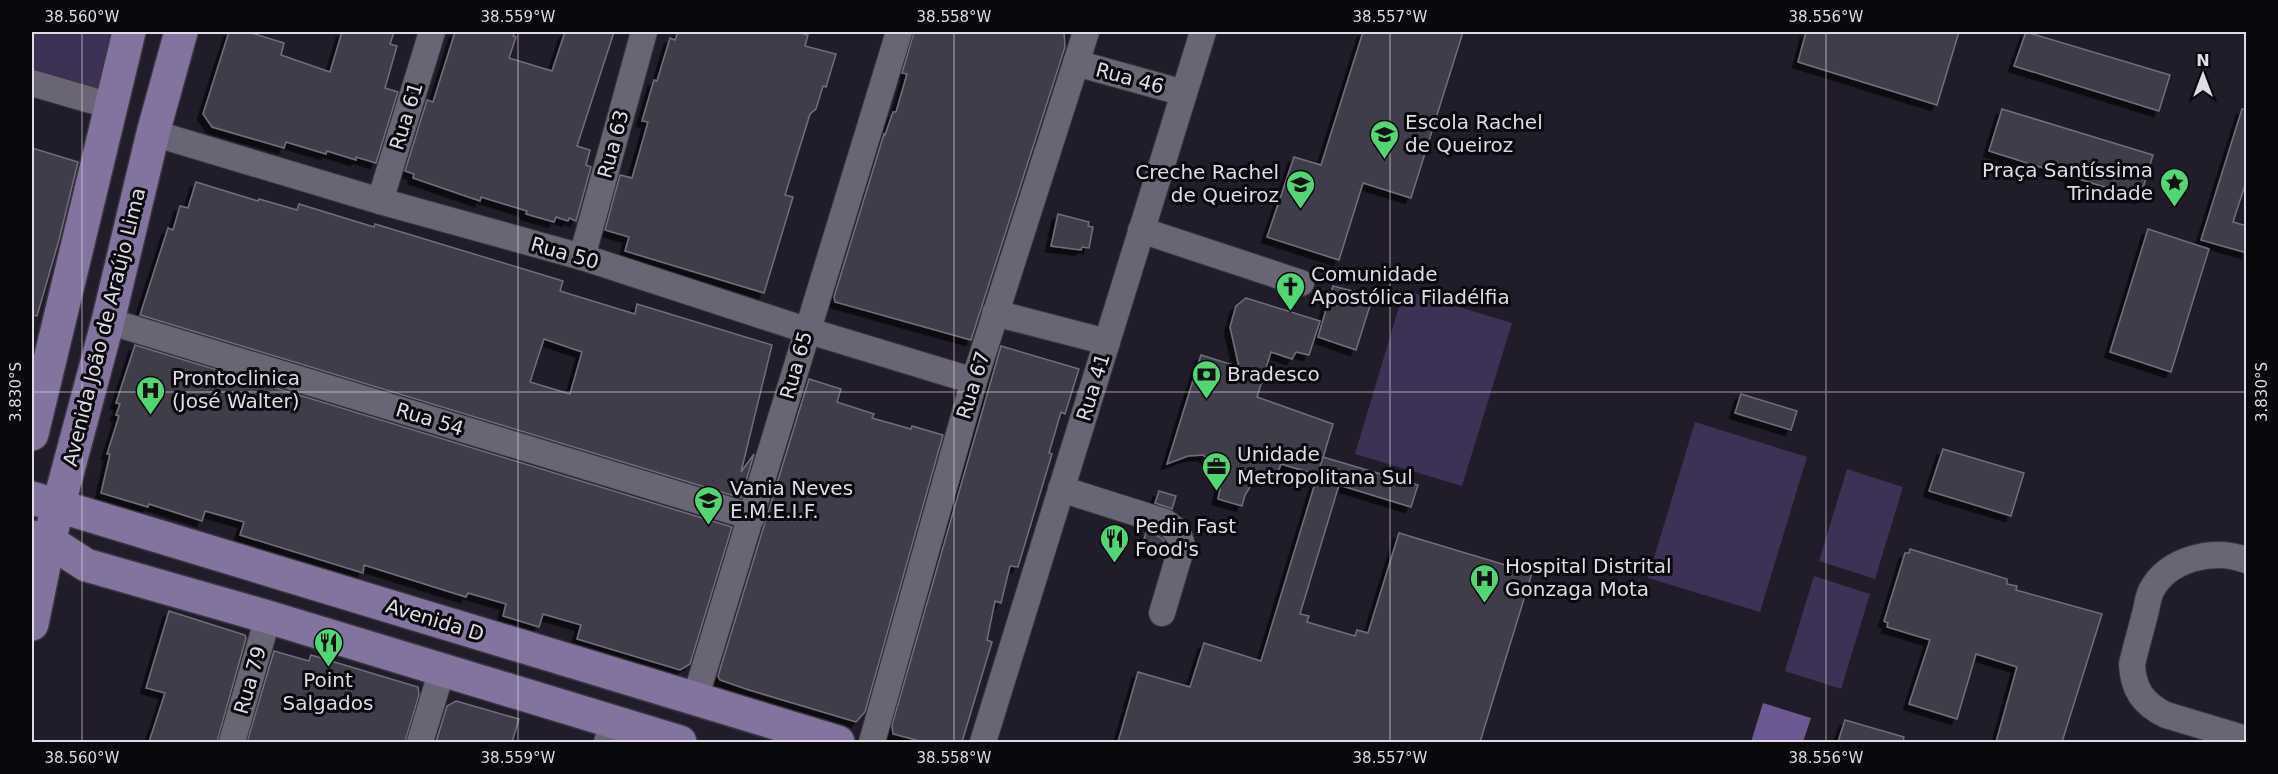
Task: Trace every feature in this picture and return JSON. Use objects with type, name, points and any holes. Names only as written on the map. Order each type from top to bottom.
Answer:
[{"type":"main road","points":[[32,434],[129,32]]},
{"type":"main road","name":"Avenida João de Araújo Lima","points":[[32,624],[45,502],[108,321],[153,133],[181,32]]},
{"type":"main road","name":"Avenida D","points":[[45,502],[838,742]]},
{"type":"main road","points":[[40,539],[86,565],[442,670],[610,732],[680,742]]},
{"type":"street","name":"Rua 61","points":[[380,201],[432,32]]},
{"type":"street","name":"Rua 63","points":[[582,257],[644,32]]},
{"type":"street","name":"Rua 65","points":[[695,699],[899,32]]},
{"type":"street","name":"Rua 67","points":[[872,742],[974,381],[1086,32]]},
{"type":"street","name":"Rua 41","points":[[983,742],[1203,32]]},
{"type":"street","name":"Rua 46","points":[[1076,63],[1184,93]]},
{"type":"street","points":[[32,83],[111,106]]},
{"type":"street","name":"Rua 50","points":[[153,133],[380,201],[582,257],[806,330],[974,381]]},
{"type":"street","points":[[1141,230],[1301,284]]},
{"type":"street","points":[[995,313],[1107,342]]},
{"type":"street","name":"Rua 54","points":[[108,321],[752,517]]},
{"type":"street","points":[[1061,489],[1164,522],[1181,537],[1182,546],[1162,613]]},
{"type":"street","points":[[2247,560],[2222,554],[2205,555],[2189,560],[2162,578],[2151,591],[2132,664],[2134,683],[2138,692],[2155,710],[2247,739]]},
{"type":"street","name":"Rua 79","points":[[232,742],[268,617]]},
{"type":"street","points":[[420,742],[442,670]]},
{"type":"shaded area","points":[[32,32],[117,32],[103,89],[87,97],[32,81]]},
{"type":"shaded area","points":[[1404,290],[1512,323],[1462,486],[1355,454]]},
{"type":"shaded area","points":[[1695,422],[1807,457],[1760,612],[1648,578]]},
{"type":"shaded area","points":[[1847,469],[1903,487],[1875,579],[1819,561]]},
{"type":"shaded area","points":[[1814,576],[1870,594],[1841,689],[1785,671]]},
{"type":"shaded area","points":[[1763,703],[1811,718],[1803,742],[1751,742]]},
{"type":"building","points":[[229,32],[248,32],[284,43],[281,55],[330,72],[342,32],[394,32],[390,44],[397,46],[385,88],[398,92],[376,163],[356,157],[356,160],[327,151],[326,154],[286,142],[284,148],[212,127],[203,114]]},
{"type":"building","points":[[455,32],[515,32],[513,36],[516,37],[509,58],[552,71],[565,32],[614,32],[577,146],[590,150],[586,165],[591,167],[576,221],[556,217],[554,222],[481,197],[480,201],[413,178],[414,174],[405,171],[427,100],[433,102]]},
{"type":"building","points":[[678,32],[796,32],[808,35],[805,46],[836,54],[826,87],[823,86],[816,109],[810,114],[785,195],[793,197],[764,293],[625,251],[629,237],[605,230],[620,175],[632,178],[648,122],[642,121],[654,80],[657,81],[670,38],[675,40]]},
{"type":"building","points":[[914,32],[1064,32],[1065,47],[971,340],[835,302],[834,297],[884,134],[893,112],[896,112],[907,74],[902,73]]},
{"type":"building","points":[[1363,32],[1463,32],[1411,198],[1363,183],[1339,260],[1267,237],[1294,157],[1321,165]]},
{"type":"building","points":[[1806,32],[1959,32],[1937,105],[1798,62]]},
{"type":"building","points":[[2026,32],[2170,75],[2159,111],[2014,66]]},
{"type":"building","points":[[2002,109],[2153,155],[2140,198],[1989,151]]},
{"type":"building","points":[[2242,109],[2247,110],[2247,179],[2233,222],[2247,226],[2247,253],[2201,240]]},
{"type":"building","points":[[32,148],[78,162],[37,316],[32,315]]},
{"type":"building","points":[[196,182],[297,210],[299,204],[374,227],[375,224],[563,281],[560,291],[635,314],[637,304],[772,345],[741,472],[754,454],[741,498],[140,315],[168,228],[173,230],[180,206],[188,208]],"holes":[[[544,339],[582,352],[570,394],[530,382]]]},
{"type":"building","points":[[1058,214],[1089,222],[1088,226],[1093,227],[1089,248],[1082,247],[1081,250],[1051,246]]},
{"type":"building","points":[[2148,229],[2209,249],[2171,372],[2110,352]]},
{"type":"building","points":[[1333,286],[1373,296],[1356,350],[1318,337]]},
{"type":"building","points":[[1246,298],[1320,321],[1309,355],[1296,352],[1292,359],[1271,352],[1257,397],[1333,424],[1318,475],[1281,464],[1276,478],[1264,478],[1252,484],[1245,495],[1242,506],[1218,499],[1222,479],[1217,467],[1203,455],[1188,456],[1167,464],[1201,355],[1239,367],[1230,327],[1236,306]]},
{"type":"building","points":[[135,345],[732,527],[690,664],[680,670],[577,639],[581,625],[543,614],[539,627],[503,616],[506,604],[468,593],[466,597],[364,565],[363,573],[240,535],[244,522],[205,511],[202,521],[149,504],[148,507],[101,493],[110,454],[107,454],[119,416],[116,415],[120,404],[116,403]]},
{"type":"building","points":[[1001,346],[1079,369],[1065,414],[1061,412],[1049,453],[1052,454],[1018,567],[1010,566],[1001,603],[995,601],[987,640],[992,642],[962,742],[924,742],[893,734],[892,725]]},
{"type":"building","points":[[809,379],[841,389],[837,402],[874,414],[872,418],[943,435],[865,712],[856,722],[749,690],[720,680],[718,676]]},
{"type":"building","points":[[1741,394],[1797,411],[1791,430],[1735,413]]},
{"type":"building","points":[[1943,449],[2024,473],[2011,516],[1929,491]]},
{"type":"building","points":[[1323,457],[1418,485],[1411,507],[1339,485],[1300,614],[1309,616],[1307,622],[1355,636],[1357,630],[1368,633],[1399,533],[1532,573],[1480,742],[1118,742],[1138,672],[1190,687],[1204,643],[1261,661]]},
{"type":"building","points":[[1159,491],[1176,496],[1172,509],[1155,503]]},
{"type":"building","points":[[1146,532],[1164,540],[1160,554],[1141,550]]},
{"type":"building","points":[[1910,549],[2007,579],[2007,584],[2017,586],[2016,590],[2102,614],[2062,742],[1996,742],[2017,667],[1976,654],[1957,719],[1909,704],[1930,640],[1887,627],[1888,623],[1884,621],[1905,553],[1909,553]]},
{"type":"building","points":[[169,611],[245,635],[217,742],[149,742],[165,693],[146,688]]},
{"type":"building","points":[[274,651],[309,661],[311,655],[418,687],[419,695],[405,742],[247,742]]},
{"type":"building","points":[[456,701],[519,719],[512,742],[436,742],[447,706]]},
{"type":"building","points":[[1845,720],[1904,737],[1903,742],[1838,742]]},
{"type":"place","name":"Escola Rachel de Queiroz","points":[[1384,160]]},
{"type":"place","name":"Praça Santíssima Trindade","points":[[2174,208]]},
{"type":"place","name":"Creche Rachel de Queiroz","points":[[1300,210]]},
{"type":"place","name":"Comunidade Apostólica Filadélfia","points":[[1290,312]]},
{"type":"place","name":"Bradesco","points":[[1206,400]]},
{"type":"place","name":"Prontoclinica (José Walter)","points":[[151,416]]},
{"type":"place","name":"Unidade Metropolitana Sul","points":[[1216,492]]},
{"type":"place","name":"Vania Neves E.M.E.I.F.","points":[[709,526]]},
{"type":"place","name":"Pedin Fast Food's","points":[[1114,564]]},
{"type":"place","name":"Hospital Distrital Gonzaga Mota","points":[[1484,604]]},
{"type":"place","name":"Point Salgados","points":[[328,668]]}]
